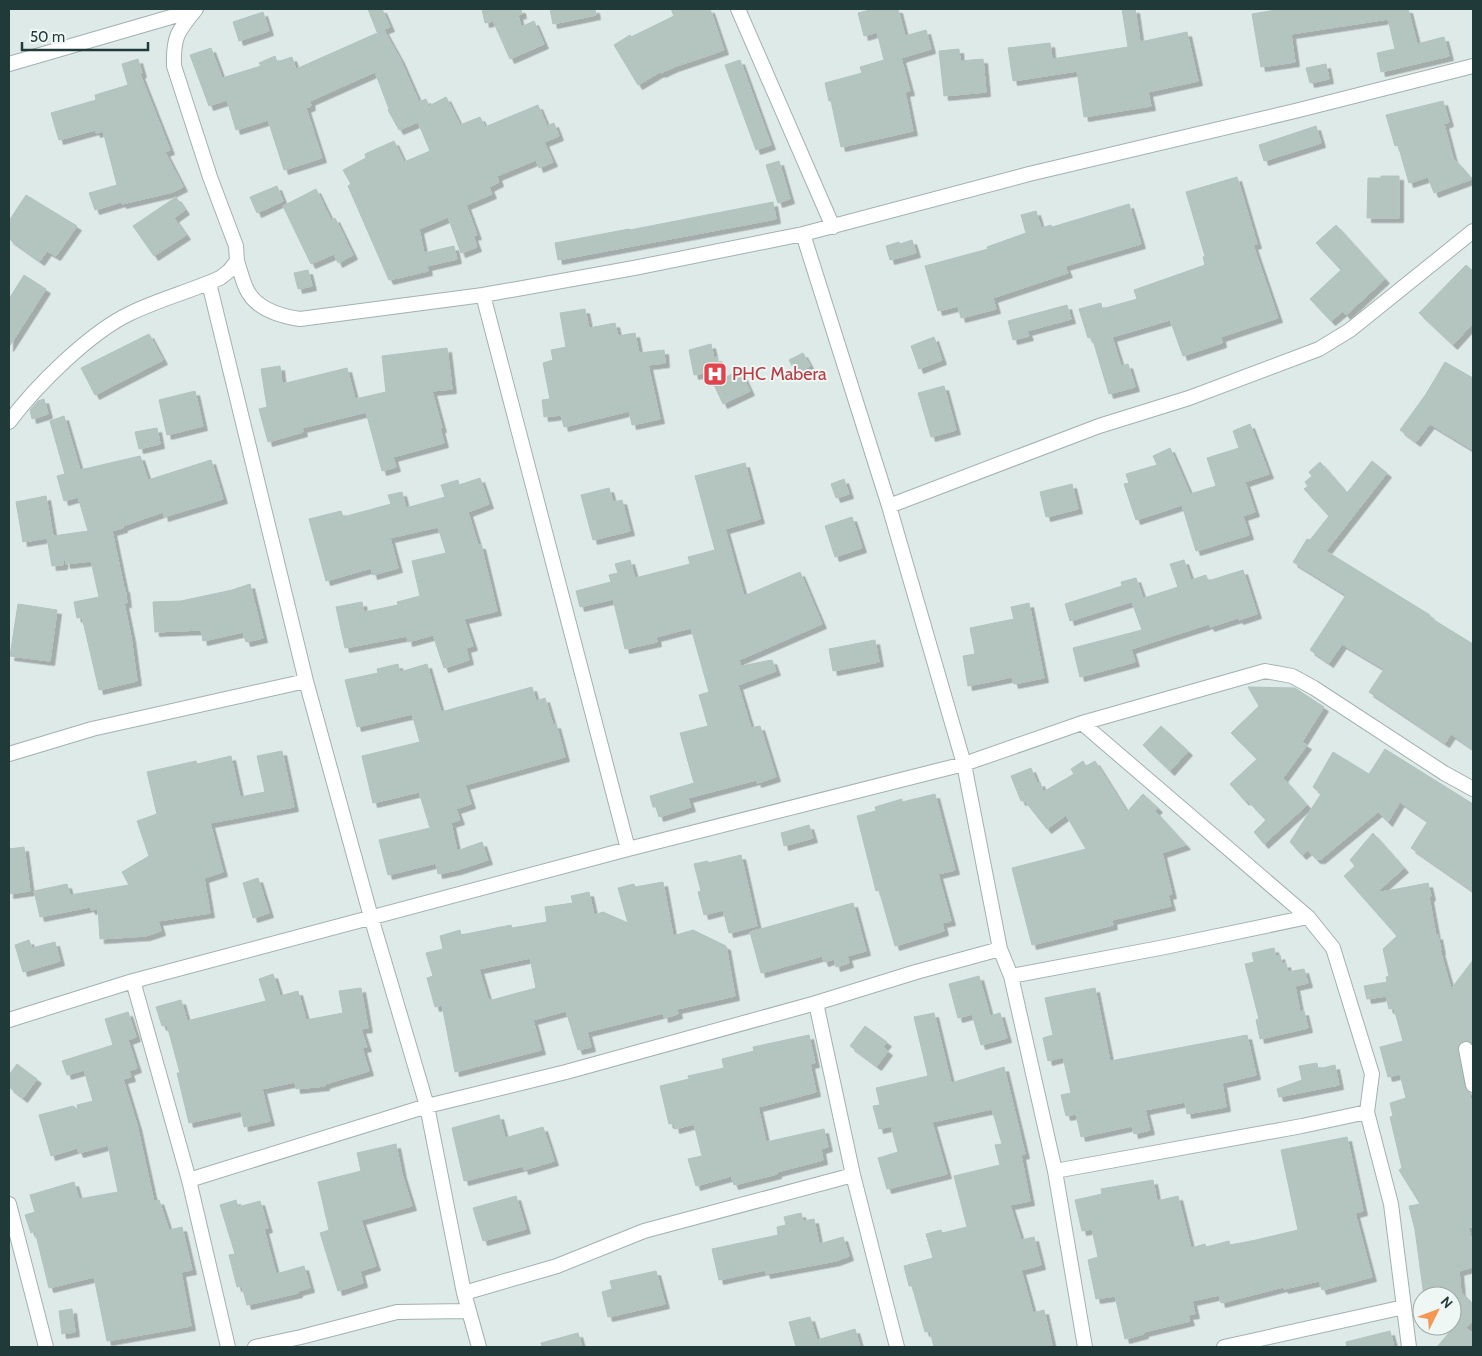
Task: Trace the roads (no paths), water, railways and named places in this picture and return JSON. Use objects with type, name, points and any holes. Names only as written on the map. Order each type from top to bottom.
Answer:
[{"type":"street","points":[[197,9],[186,20],[173,47],[174,66],[210,177],[236,246],[238,261],[247,290],[260,305],[278,315],[300,319],[483,295],[634,268],[803,234],[1030,174],[1295,111],[1473,66]]},
{"type":"street","points":[[9,64],[197,9]]},
{"type":"street","points":[[738,9],[833,227]]},
{"type":"street","points":[[889,506],[1099,426],[1189,398],[1319,348],[1350,330],[1473,231]]},
{"type":"street","points":[[803,234],[889,506],[964,764],[1000,948],[1011,976],[1055,1171],[1086,1347]]},
{"type":"street","points":[[9,422],[24,402],[101,331],[130,313],[209,283],[229,271],[238,261]]},
{"type":"street","points":[[209,283],[306,681],[427,1106],[464,1294],[479,1347]]},
{"type":"street","points":[[483,295],[628,849]]},
{"type":"street","points":[[9,1020],[133,981],[628,849],[964,764],[1082,723],[1264,671],[1292,676],[1314,688],[1444,773],[1473,789]]},
{"type":"street","points":[[9,754],[92,730],[306,681]]},
{"type":"street","points":[[1082,723],[1308,917],[1333,948],[1372,1074],[1367,1112],[1392,1204],[1409,1347]]},
{"type":"street","points":[[1011,976],[1165,947],[1308,917]]},
{"type":"street","points":[[189,1180],[427,1106],[566,1072],[816,1003],[1000,948]]},
{"type":"street","points":[[133,981],[189,1180],[228,1347]]},
{"type":"street","points":[[816,1003],[853,1175],[896,1347]]},
{"type":"street","points":[[1466,1048],[1473,1085]]},
{"type":"street","points":[[1055,1171],[1302,1126],[1367,1112]]},
{"type":"street","points":[[464,1294],[557,1266],[644,1231],[853,1175]]},
{"type":"street","points":[[9,1204],[46,1347]]},
{"type":"street","points":[[1224,1347],[1404,1307]]},
{"type":"street","points":[[255,1347],[397,1312],[468,1310]]},
{"type":"place","name":"PHC Mabera","points":[[715,374]]}]
